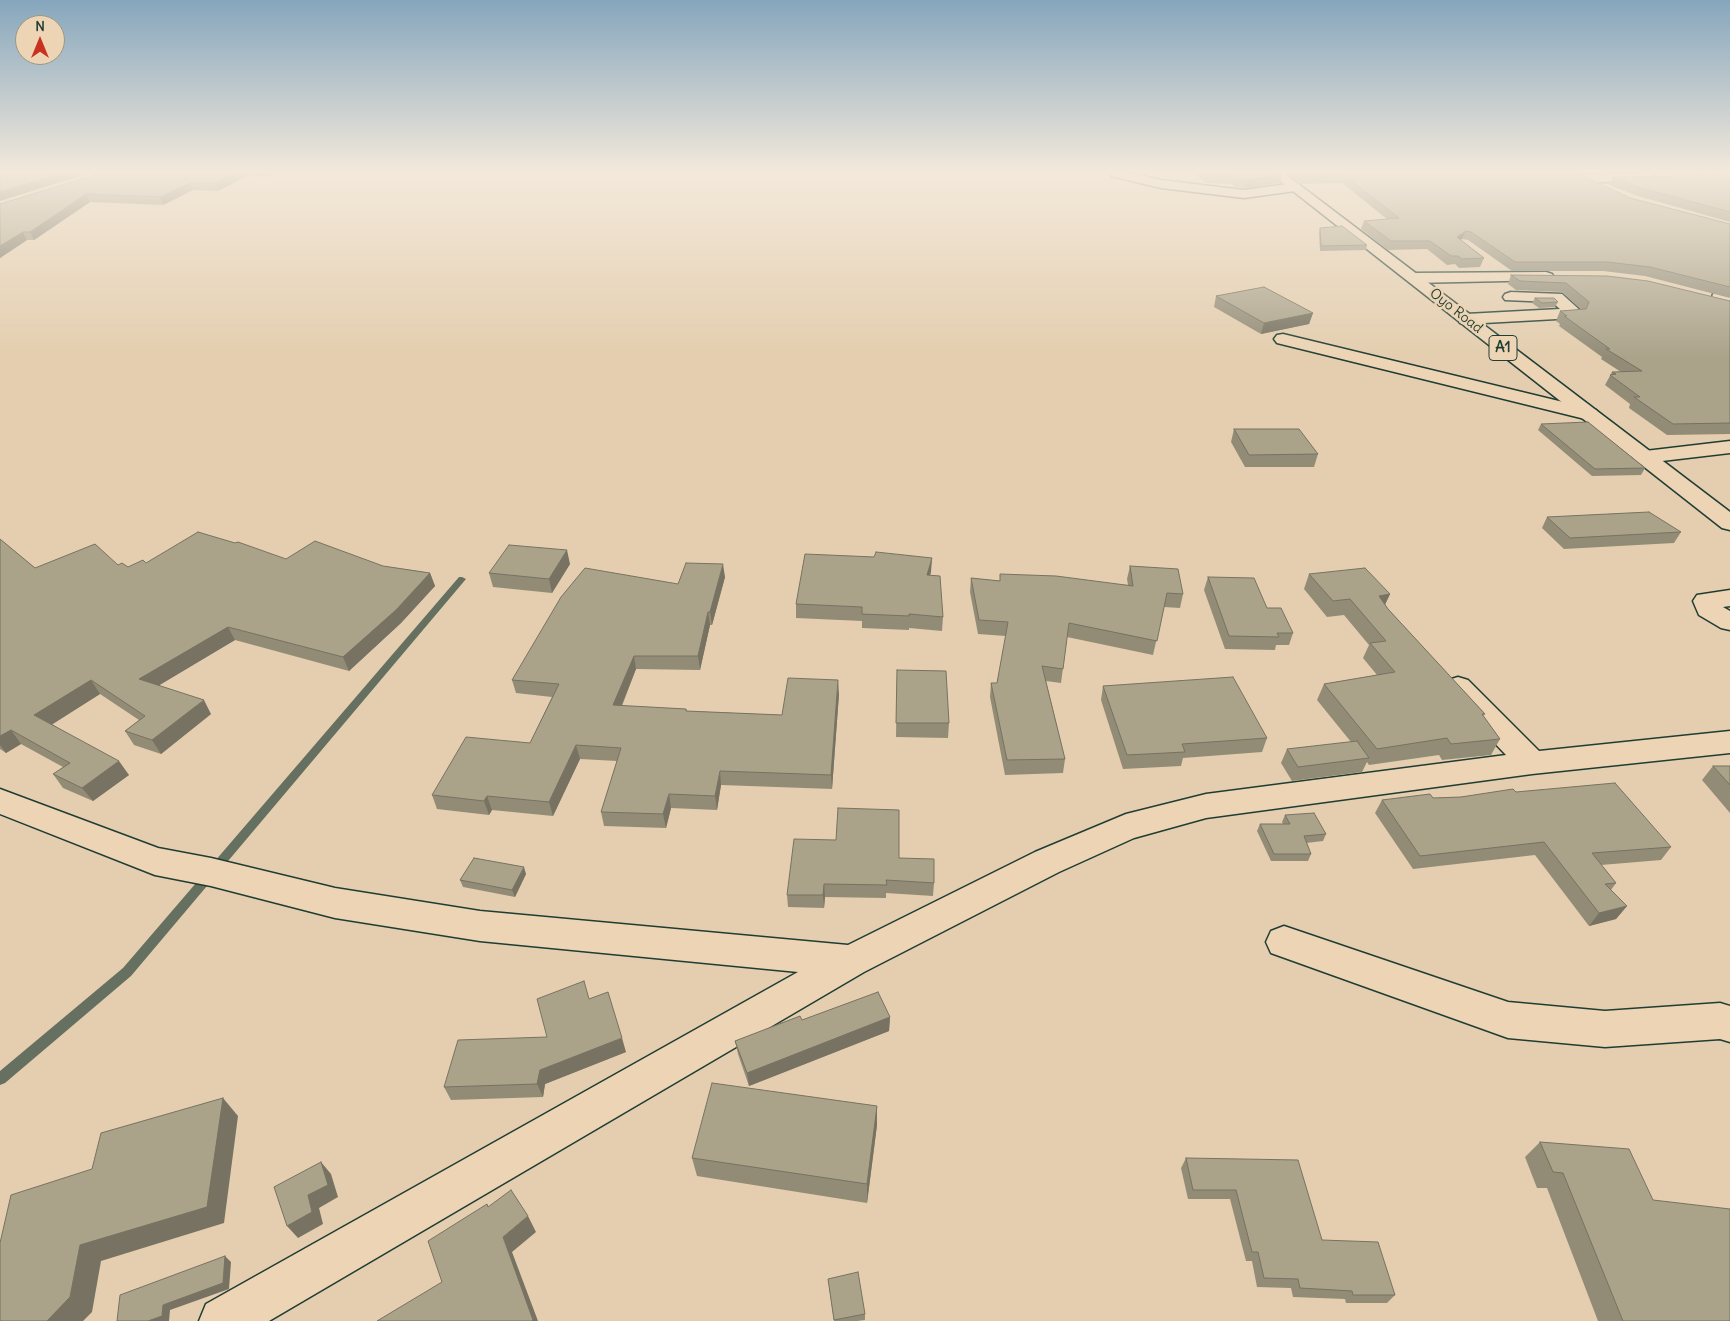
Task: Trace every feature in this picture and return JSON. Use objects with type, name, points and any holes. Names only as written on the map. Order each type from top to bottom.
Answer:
[{"type":"main road","name":"Oyo Road","points":[[1357,235],[1730,523]]},
{"type":"main road","points":[[1485,261],[1507,278]]},
{"type":"main road","points":[[1413,278],[1564,277]]},
{"type":"main road","points":[[1513,296],[1538,315]]},
{"type":"main road","points":[[1466,319],[1571,314],[1575,311],[1556,297],[1513,296],[1490,299],[1504,317]]},
{"type":"main road","points":[[1437,297],[1462,297]]},
{"type":"main road","points":[[1702,297],[1726,300]]},
{"type":"main road","points":[[1283,339],[1589,414]]},
{"type":"main road","points":[[1645,457],[1730,447]]},
{"type":"main road","points":[[1730,598],[1706,601],[1708,609],[1730,622]]},
{"type":"main road","points":[[1438,666],[1532,763]]},
{"type":"main road","points":[[223,1321],[852,961],[1047,862],[1126,827],[1206,806],[1532,763],[1730,742]]},
{"type":"main road","points":[[0,801],[155,861],[211,872],[335,903],[480,926],[852,961]]},
{"type":"main road","points":[[1284,942],[1508,1020],[1605,1029],[1720,1021],[1730,1024]]},
{"type":"building","points":[[0,235],[19,235],[0,246]]},
{"type":"building","points":[[1320,235],[1353,235],[1367,245],[1321,246]]},
{"type":"building","points":[[1382,235],[1461,235],[1457,237],[1484,258],[1462,259],[1458,256],[1451,256],[1430,241],[1391,241]]},
{"type":"building","points":[[1475,235],[1730,235],[1730,287],[1650,267],[1607,262],[1515,262]]},
{"type":"building","points":[[1511,275],[1607,276],[1648,281],[1730,301],[1730,423],[1673,424],[1634,397],[1640,397],[1610,375],[1616,374],[1612,372],[1642,371],[1606,349],[1610,349],[1564,316],[1567,316],[1560,311],[1586,309],[1589,302],[1566,283],[1520,281]]},
{"type":"building","points":[[1264,287],[1313,313],[1264,323],[1216,296]]},
{"type":"building","points":[[1535,298],[1554,298],[1558,302],[1542,303]]},
{"type":"building","points":[[1588,422],[1645,468],[1595,469],[1541,424]]},
{"type":"building","points":[[1234,429],[1299,429],[1318,454],[1249,455]]},
{"type":"building","points":[[1649,512],[1681,532],[1570,538],[1547,517]]},
{"type":"building","points":[[198,532],[235,543],[238,542],[286,559],[315,541],[383,566],[430,573],[396,610],[343,657],[228,627],[139,679],[204,700],[152,740],[125,731],[145,716],[91,680],[34,715],[119,761],[82,788],[53,774],[70,763],[11,730],[0,736],[0,539],[35,568],[95,544],[118,565],[122,563],[128,567],[143,560],[146,563]]},
{"type":"building","points":[[509,545],[567,550],[549,579],[489,573]]},
{"type":"building","points":[[876,552],[932,558],[927,575],[940,576],[943,617],[909,614],[909,616],[862,614],[862,607],[796,604],[805,554],[874,557]]},
{"type":"building","points":[[686,563],[723,564],[710,612],[708,612],[698,656],[634,656],[613,705],[686,709],[686,711],[782,715],[788,678],[838,680],[831,775],[720,771],[715,796],[669,794],[663,814],[601,812],[621,748],[576,745],[549,802],[487,796],[484,801],[432,795],[466,737],[530,743],[559,684],[512,680],[561,597],[585,568],[678,584]]},
{"type":"building","points":[[1130,566],[1178,569],[1183,594],[1167,593],[1157,641],[1069,623],[1063,669],[1042,666],[1065,759],[1007,760],[991,683],[997,683],[1008,622],[979,620],[971,578],[1000,581],[1000,574],[1056,576],[1133,586]]},
{"type":"building","points":[[1365,568],[1390,594],[1379,596],[1388,609],[1485,714],[1482,714],[1500,739],[1451,744],[1447,738],[1377,749],[1324,684],[1395,672],[1370,643],[1386,641],[1350,599],[1333,601],[1309,574]]},
{"type":"building","points":[[1208,577],[1254,578],[1267,608],[1281,608],[1293,633],[1277,633],[1279,637],[1229,636]]},
{"type":"building","points":[[897,670],[946,671],[949,723],[896,723]]},
{"type":"building","points":[[1233,677],[1267,738],[1182,744],[1185,752],[1127,755],[1103,686]]},
{"type":"building","points":[[1357,741],[1369,758],[1298,767],[1287,749]]},
{"type":"building","points":[[1713,766],[1730,766],[1730,785]]},
{"type":"building","points":[[1615,783],[1671,847],[1592,853],[1616,883],[1605,884],[1627,906],[1599,913],[1544,842],[1420,856],[1382,800],[1430,794],[1433,798],[1461,797],[1513,789],[1516,792]]},
{"type":"building","points":[[838,808],[899,810],[899,858],[934,859],[934,883],[886,880],[887,885],[824,884],[823,895],[787,895],[794,839],[836,840]]},
{"type":"building","points":[[1314,813],[1326,834],[1304,836],[1311,854],[1274,854],[1260,824],[1290,824],[1285,815]]},
{"type":"building","points":[[474,858],[524,867],[512,890],[460,880]]},
{"type":"building","points":[[584,981],[589,999],[608,992],[622,1038],[540,1070],[537,1084],[444,1087],[458,1040],[547,1037],[537,999]]},
{"type":"building","points":[[878,992],[890,1017],[747,1073],[735,1041],[800,1016],[802,1020]]},
{"type":"building","points":[[712,1083],[877,1106],[867,1184],[692,1158]]},
{"type":"building","points":[[223,1098],[207,1207],[80,1245],[70,1297],[47,1321],[0,1321],[0,1243],[11,1195],[92,1169],[101,1133]]},
{"type":"building","points":[[1540,1142],[1629,1149],[1653,1200],[1730,1209],[1730,1321],[1623,1321],[1563,1173],[1553,1172]]},
{"type":"building","points":[[1186,1158],[1298,1160],[1322,1240],[1378,1242],[1395,1295],[1353,1295],[1352,1291],[1300,1288],[1298,1279],[1264,1278],[1258,1252],[1252,1252],[1236,1190],[1193,1190]]},
{"type":"building","points":[[321,1162],[328,1185],[308,1195],[312,1212],[287,1226],[274,1187]]},
{"type":"building","points":[[511,1190],[528,1216],[503,1237],[532,1321],[377,1321],[442,1282],[428,1241],[487,1204],[488,1207]]},
{"type":"building","points":[[225,1256],[223,1283],[163,1305],[162,1316],[148,1321],[117,1321],[120,1295]]},
{"type":"building","points":[[858,1272],[865,1314],[834,1320],[828,1279]]},
{"type":"waterway","points":[[0,1079],[127,972],[462,579]]}]
